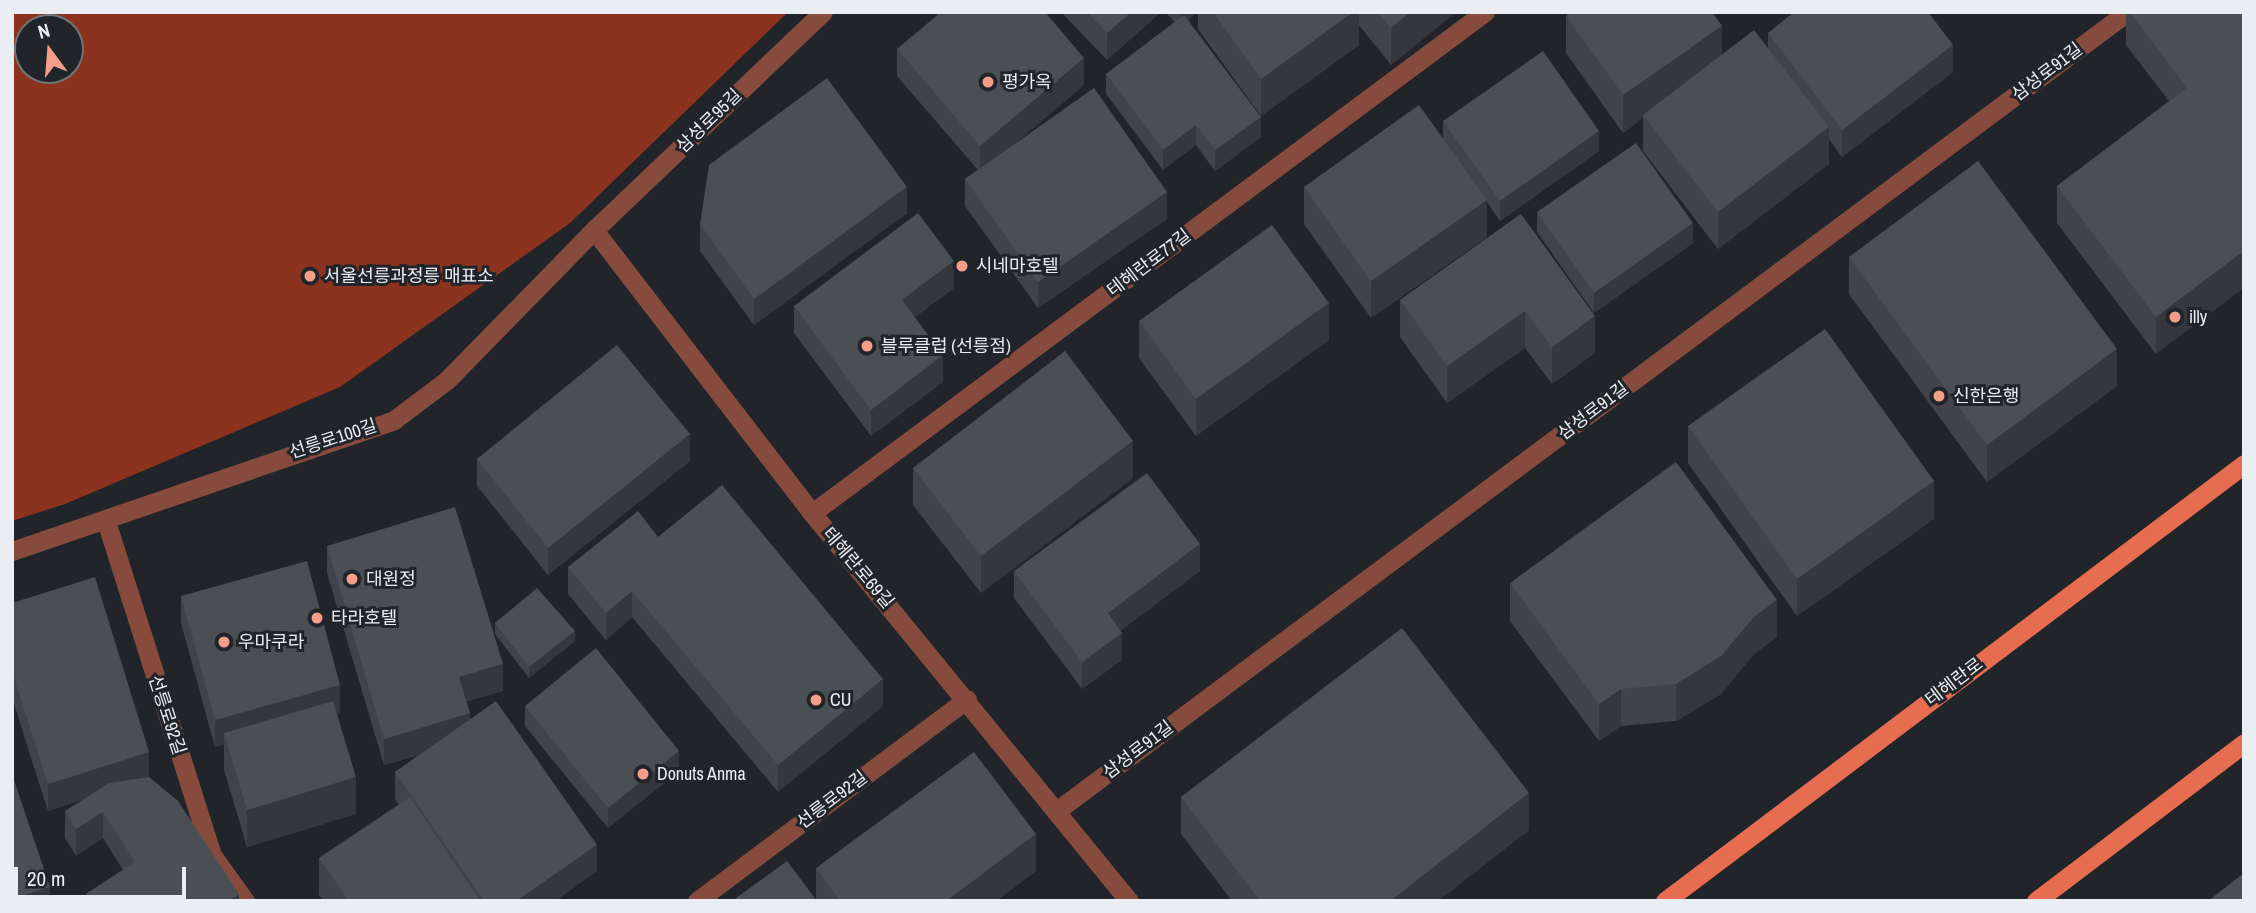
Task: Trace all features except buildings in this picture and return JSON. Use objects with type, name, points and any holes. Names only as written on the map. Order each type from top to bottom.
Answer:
[{"type":"main road","name":"테헤란로","points":[[1665,901],[2244,464]]},
{"type":"main road","points":[[2036,901],[2244,743]]},
{"type":"street","name":"삼성로95길","points":[[594,230],[823,12]]},
{"type":"street","name":"테헤란로77길","points":[[812,513],[1485,12]]},
{"type":"street","name":"삼성로91길","points":[[1059,809],[2127,12]]},
{"type":"street","name":"테헤란로69길","points":[[594,230],[812,513],[1059,809],[1129,901]]},
{"type":"street","name":"선릉로100길","points":[[12,551],[106,521],[394,420],[447,380],[594,230]]},
{"type":"street","name":"선릉로92길","points":[[106,521],[212,855],[244,901]]},
{"type":"street","name":"선릉로92길","points":[[697,901],[967,699]]},
{"type":"shaded area","points":[[12,12],[788,12],[570,223],[340,387],[65,504],[12,521]]},
{"type":"place","name":"평가옥","points":[[988,82]]},
{"type":"place","name":"시네마호텔","points":[[962,266]]},
{"type":"place","name":"서울선릉과정릉 매표소","points":[[310,276]]},
{"type":"place","name":"illy","points":[[2175,317]]},
{"type":"place","name":"블루클럽 (선릉점)","points":[[867,346]]},
{"type":"place","name":"신한은행","points":[[1939,396]]},
{"type":"place","name":"대원정","points":[[352,579]]},
{"type":"place","name":"타라호텔","points":[[317,618]]},
{"type":"place","name":"우마쿠라","points":[[224,642]]},
{"type":"place","name":"CU","points":[[816,700]]},
{"type":"place","name":"Donuts Anma","points":[[643,774]]}]
